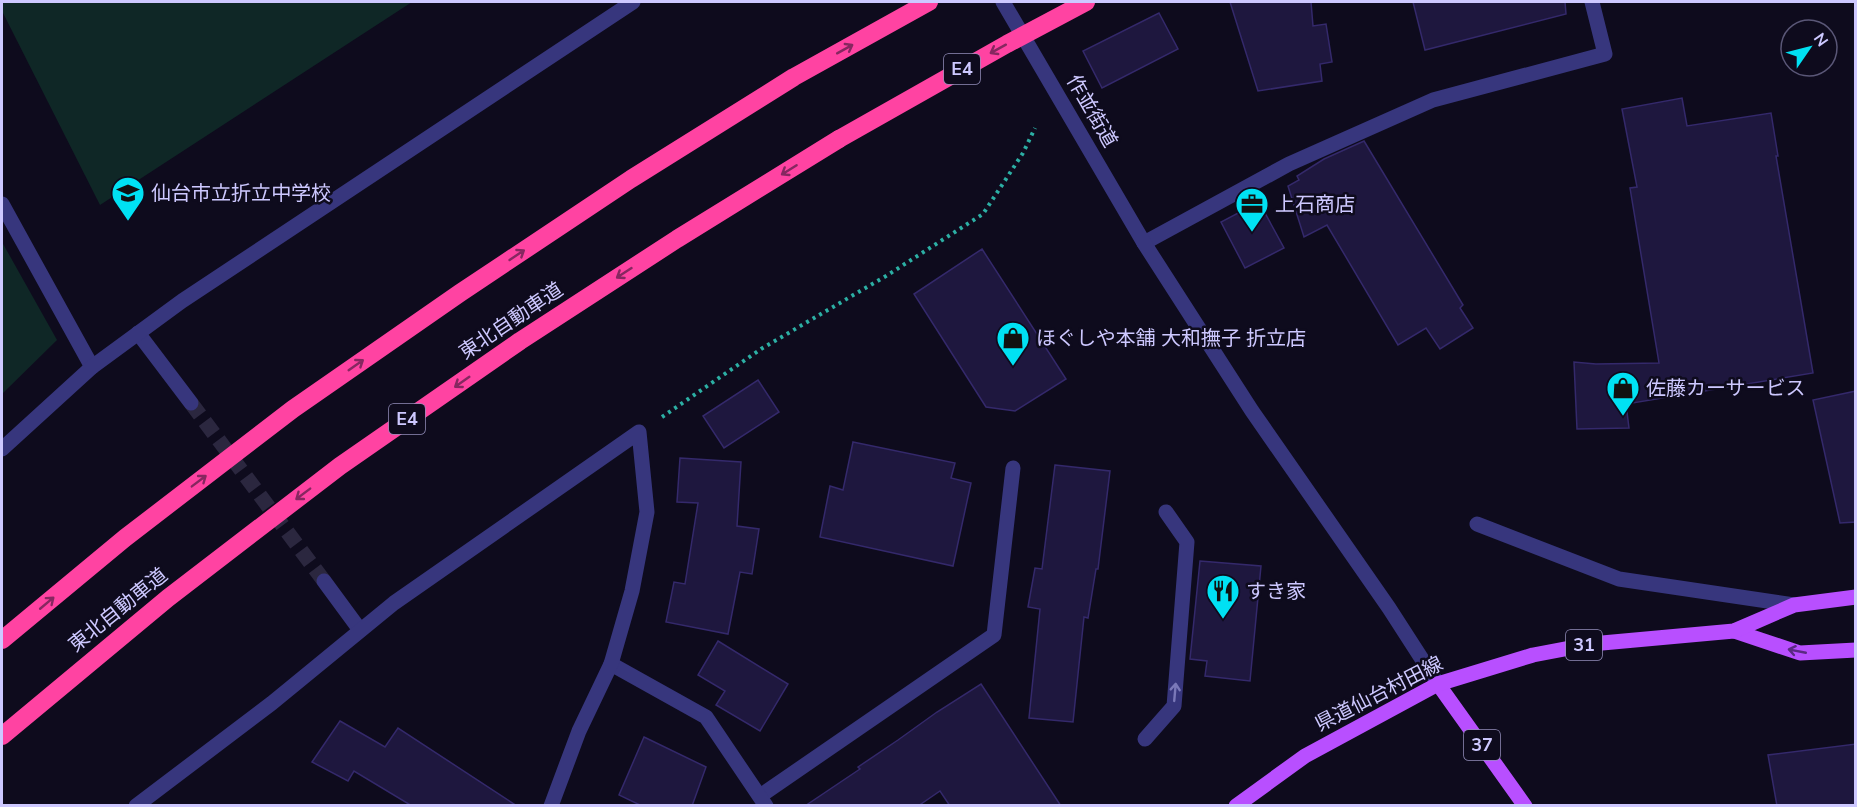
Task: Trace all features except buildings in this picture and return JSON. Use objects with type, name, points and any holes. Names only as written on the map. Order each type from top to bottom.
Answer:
[{"type":"highway","points":[[2,640],[125,538],[293,409],[460,293],[621,185],[794,77],[929,2]]},
{"type":"highway","name":"東北自動車道","points":[[2,736],[168,598],[340,466],[520,341],[677,239],[839,139],[1086,2]]},
{"type":"main road","name":"県道仙台村田線","points":[[1236,806],[1305,756],[1438,684],[1533,655],[1591,644],[1734,631],[1794,606],[1856,597]]},
{"type":"main road","name":"県道仙台村田線","points":[[1734,631],[1800,653],[1856,650]]},
{"type":"main road","name":"37","points":[[1438,684],[1525,806]]},
{"type":"street","points":[[2,449],[92,367],[192,294],[633,2]]},
{"type":"street","name":"作並街道","points":[[1003,2],[1144,243],[1252,411],[1389,608],[1438,684]]},
{"type":"street","points":[[1144,243],[1289,164],[1433,100],[1605,54],[1592,2]]},
{"type":"street","points":[[2,204],[92,367]]},
{"type":"street","points":[[138,333],[191,403]]},
{"type":"street","points":[[136,806],[272,703],[360,630],[430,578],[639,432],[647,512],[632,591],[611,664],[579,730],[551,806]]},
{"type":"street","points":[[611,664],[706,717],[763,801],[994,635],[1013,468]]},
{"type":"street","points":[[1145,740],[1174,706],[1187,542],[1166,512]]},
{"type":"street","points":[[1478,524],[1619,579],[1794,606]]},
{"type":"street","points":[[324,581],[360,630]]},
{"type":"path","points":[[639,432],[761,349],[886,276],[983,214],[1023,153],[1035,128]]},
{"type":"green space","points":[[2,2],[412,2],[100,205],[2,11]]},
{"type":"green space","points":[[2,242],[57,340],[2,394]]},
{"type":"tunnel","points":[[191,403],[324,581]]},
{"type":"place","name":"仙台市立折立中学校","points":[[128,222]]},
{"type":"place","name":"上石商店","points":[[1252,233]]},
{"type":"place","name":"ほぐしや本舗 大和撫子 折立店","points":[[1013,367]]},
{"type":"place","name":"佐藤カーサービス","points":[[1623,417]]},
{"type":"place","name":"すき家","points":[[1223,620]]}]
